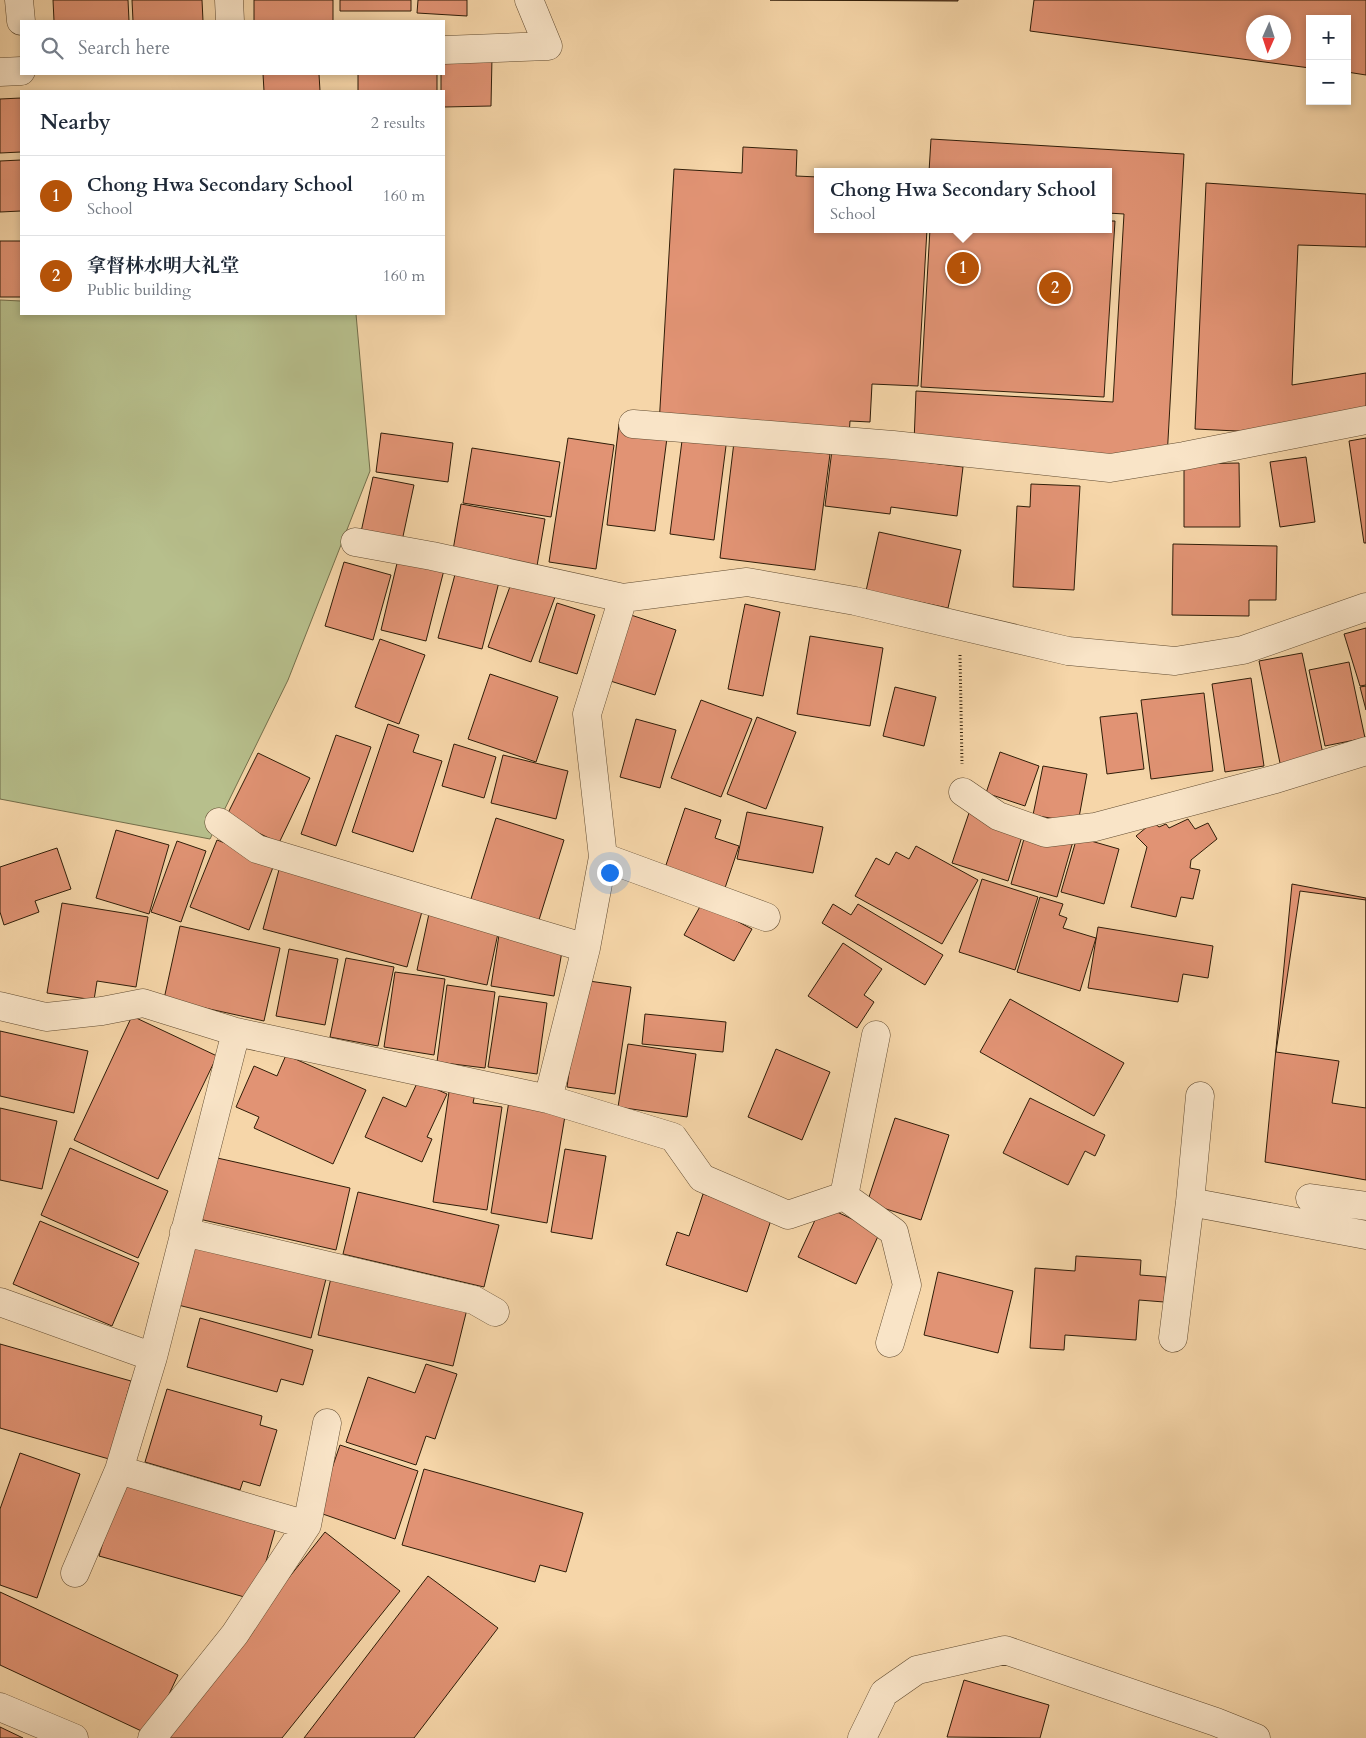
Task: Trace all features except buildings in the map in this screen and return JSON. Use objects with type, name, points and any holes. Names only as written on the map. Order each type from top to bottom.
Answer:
[{"type":"street","points":[[19,0],[22,20]]},
{"type":"street","points":[[229,0],[230,20]]},
{"type":"street","points":[[445,50],[548,46],[529,0]]},
{"type":"street","points":[[0,72],[20,71]]},
{"type":"street","points":[[633,424],[893,445],[1110,468],[1184,456],[1366,420]]},
{"type":"street","points":[[355,542],[432,556],[623,598],[747,582],[855,602],[1068,651],[1175,661],[1243,650],[1366,607]]},
{"type":"street","points":[[548,1099],[586,948],[603,856],[587,714],[623,598]]},
{"type":"street","points":[[963,792],[998,816],[1046,833],[1095,827],[1276,779],[1366,751]]},
{"type":"street","points":[[219,822],[257,849],[586,948]]},
{"type":"street","points":[[603,856],[766,917]]},
{"type":"street","points":[[0,1006],[46,1017],[102,1011],[143,1003],[236,1032],[548,1099],[673,1137],[702,1178],[788,1215],[844,1196]]},
{"type":"street","points":[[75,1573],[119,1470],[153,1357],[236,1032]]},
{"type":"street","points":[[844,1196],[876,1035]]},
{"type":"street","points":[[1172,1338],[1190,1202],[1200,1096]]},
{"type":"street","points":[[844,1196],[894,1232],[907,1285],[890,1343]]},
{"type":"street","points":[[1310,1198],[1366,1206]]},
{"type":"street","points":[[1190,1202],[1366,1234]]},
{"type":"street","points":[[184,1232],[474,1300],[495,1312]]},
{"type":"street","points":[[0,1302],[153,1357]]},
{"type":"street","points":[[152,1738],[235,1634],[307,1525],[327,1423]]},
{"type":"street","points":[[119,1470],[307,1525]]},
{"type":"street","points":[[862,1738],[884,1692],[917,1670],[1004,1650],[1214,1730],[1256,1738]]},
{"type":"street","points":[[0,1707],[74,1738]]},
{"type":"path","points":[[959,626],[963,792]]},
{"type":"green space","points":[[0,300],[20,301],[20,315],[356,315],[370,471],[288,680],[210,839],[0,799]]},
{"type":"place","name":"Chong Hwa Secondary School","points":[[963,268]]},
{"type":"place","name":"拿督林水明大礼堂","points":[[1055,288]]}]
